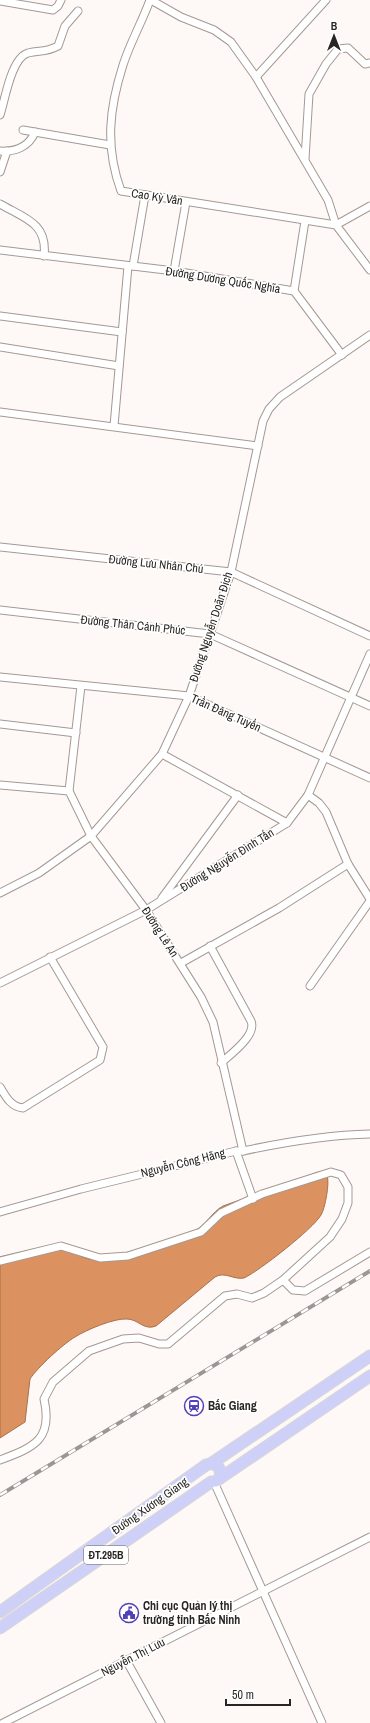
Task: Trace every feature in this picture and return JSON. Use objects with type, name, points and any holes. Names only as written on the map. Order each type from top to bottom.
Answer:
[{"type":"main road","name":"Đường Xương Giang","points":[[0,1612],[207,1466],[370,1356]]},
{"type":"main road","name":"Đường Xương Giang","points":[[0,1628],[370,1376]]},
{"type":"main road","points":[[207,1466],[220,1469],[215,1481],[203,1478],[207,1466]]},
{"type":"street","points":[[0,1],[53,10],[58,6],[61,0]]},
{"type":"street","points":[[150,0],[181,17],[224,35],[232,42],[256,77],[305,159],[328,200],[336,225],[370,270]]},
{"type":"street","name":"Cao Kỳ Vân","points":[[150,0],[123,64],[110,119],[110,145],[115,174],[121,191],[336,225]]},
{"type":"street","points":[[256,77],[326,0]]},
{"type":"street","points":[[0,115],[9,81],[19,59],[27,54],[39,53],[58,46],[65,26],[78,11]]},
{"type":"street","points":[[305,159],[309,94],[326,64],[338,48],[348,48],[365,64],[370,63]]},
{"type":"street","points":[[23,130],[110,145]]},
{"type":"street","points":[[0,172],[3,151],[26,145],[34,132]]},
{"type":"street","points":[[114,426],[122,332],[131,266],[145,195]]},
{"type":"street","points":[[174,271],[186,202]]},
{"type":"street","points":[[0,204],[41,230],[46,243],[44,256]]},
{"type":"street","points":[[336,225],[370,206]]},
{"type":"street","points":[[294,291],[305,221]]},
{"type":"street","name":"Đường Dương Quốc Nghĩa","points":[[0,250],[174,271],[294,291],[342,355]]},
{"type":"street","points":[[0,316],[122,332]]},
{"type":"street","name":"Đường Nguyễn Doãn Địch","points":[[0,893],[39,873],[91,836],[162,754],[189,696],[230,572],[263,421],[269,409],[280,396],[370,335]]},
{"type":"street","points":[[0,347],[119,366]]},
{"type":"street","points":[[0,412],[258,446]]},
{"type":"street","name":"Đường Lưu Nhân Chú","points":[[0,547],[230,572],[370,636]]},
{"type":"street","name":"Đường Thân Cảnh Phúc","points":[[0,610],[210,634],[370,706]]},
{"type":"street","name":"Đường Nguyễn Đình Tấn","points":[[0,983],[146,910],[287,823],[308,795],[370,654]]},
{"type":"street","name":"Trần Đăng Tuyển","points":[[0,677],[189,696],[370,778]]},
{"type":"street","points":[[0,785],[69,791],[81,686]]},
{"type":"street","points":[[0,724],[76,733]]},
{"type":"street","points":[[162,754],[287,823]]},
{"type":"street","name":"Đường Lê An","points":[[69,791],[91,836],[146,910],[181,963],[201,997],[213,1022],[239,1151],[253,1199]]},
{"type":"street","points":[[160,901],[238,795]]},
{"type":"street","points":[[308,795],[319,803],[326,812],[348,864],[370,900],[310,986]]},
{"type":"street","points":[[181,963],[279,908],[348,864]]},
{"type":"street","points":[[210,946],[251,1021],[253,1028],[250,1035],[222,1063]]},
{"type":"street","points":[[0,1087],[10,1102],[17,1108],[23,1108],[100,1060],[103,1053],[103,1047],[50,957]]},
{"type":"street","name":"Nguyễn Công Hãng","points":[[0,1212],[89,1187],[239,1151],[337,1134],[370,1134]]},
{"type":"street","points":[[0,1261],[61,1246],[100,1258],[128,1256],[201,1232],[221,1213],[262,1194],[331,1172],[341,1175],[348,1187],[348,1203],[342,1219],[330,1237],[282,1280],[264,1293],[252,1298],[237,1294],[225,1296],[168,1344],[159,1344],[139,1338],[123,1339],[89,1351],[53,1382],[44,1398],[48,1416],[46,1432],[32,1445],[0,1460]]},
{"type":"street","points":[[282,1280],[293,1290],[305,1291],[370,1252]]},
{"type":"street","points":[[215,1481],[262,1591],[322,1723]]},
{"type":"street","name":"Nguyễn Thị Lưu","points":[[3,1723],[370,1537]]},
{"type":"street","points":[[126,1660],[161,1723]]},
{"type":"shaded area","points":[[318,1172],[327,1176],[327,1196],[321,1215],[308,1230],[261,1267],[244,1278],[236,1278],[226,1275],[219,1275],[215,1277],[156,1326],[148,1327],[131,1320],[121,1319],[93,1328],[70,1340],[57,1350],[33,1374],[30,1379],[25,1422],[0,1438],[0,1257],[52,1245],[89,1259],[97,1259],[142,1248],[188,1234],[200,1228],[223,1206]]},
{"type":"railway","points":[[0,1495],[370,1271]]},
{"type":"place","name":"Bắc Giang","points":[[194,1406]]},
{"type":"place","name":"Chi cục Quản lý thị trường tỉnh Bắc Ninh","points":[[129,1613]]}]
